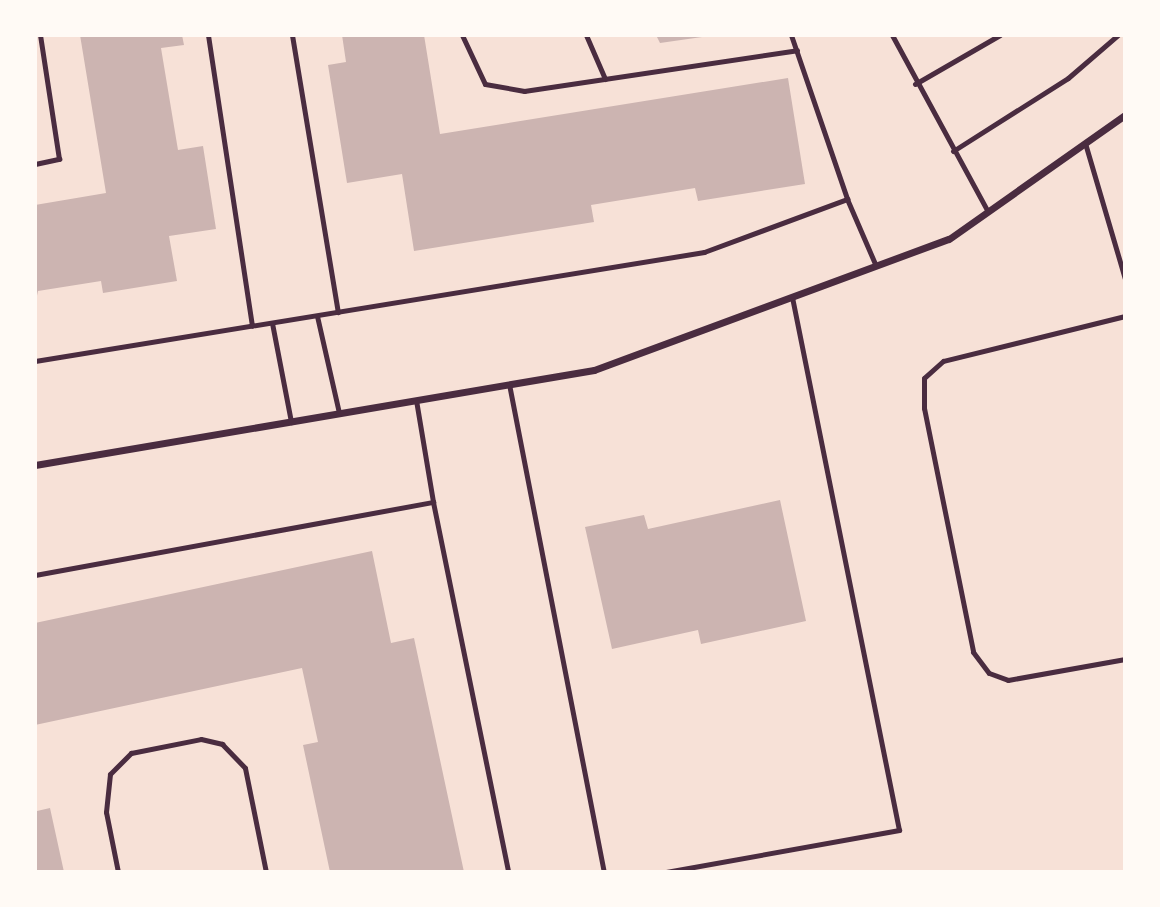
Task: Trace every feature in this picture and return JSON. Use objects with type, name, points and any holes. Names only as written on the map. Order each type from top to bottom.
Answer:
[{"type":"street","points":[[35,465],[594,370],[949,239],[1125,115]]},
{"type":"lane","points":[[35,164],[59,159],[40,35]]},
{"type":"lane","points":[[208,35],[252,326]]},
{"type":"lane","points":[[292,35],[338,312]]},
{"type":"lane","points":[[462,35],[485,84],[524,91],[797,50]]},
{"type":"lane","points":[[586,35],[605,79]]},
{"type":"lane","points":[[791,35],[847,199],[876,266]]},
{"type":"lane","points":[[892,35],[915,84],[988,212]]},
{"type":"lane","points":[[915,84],[1000,35]]},
{"type":"lane","points":[[953,151],[1068,78],[1118,35]]},
{"type":"lane","points":[[1085,143],[1125,279]]},
{"type":"lane","points":[[35,360],[704,252],[847,199]]},
{"type":"lane","points":[[666,872],[899,830],[792,297]]},
{"type":"lane","points":[[317,316],[339,413]]},
{"type":"lane","points":[[1125,316],[943,361],[924,379],[923,408],[973,652],[989,673],[1008,680],[1125,659]]},
{"type":"lane","points":[[272,323],[291,422]]},
{"type":"lane","points":[[509,384],[604,872]]},
{"type":"lane","points":[[415,400],[508,872]]},
{"type":"lane","points":[[35,575],[433,502]]},
{"type":"lane","points":[[118,872],[106,812],[110,774],[131,753],[201,739],[222,744],[245,768],[266,872]]},
{"type":"building","points":[[80,35],[182,35],[184,45],[161,48],[178,150],[203,146],[216,229],[169,236],[177,281],[103,293],[101,281],[38,291],[35,305],[35,205],[106,193]]},
{"type":"building","points":[[342,35],[424,35],[440,134],[788,78],[805,184],[698,201],[695,188],[591,205],[594,222],[414,251],[402,174],[347,183],[328,65],[346,62]]},
{"type":"building","points":[[656,35],[702,35],[702,37],[660,43]]},
{"type":"building","points":[[780,500],[806,621],[701,644],[698,630],[612,649],[585,527],[644,515],[648,529]]},
{"type":"building","points":[[372,551],[391,643],[414,638],[464,872],[330,872],[303,745],[318,742],[302,668],[35,725],[35,623]]},
{"type":"building","points":[[35,805],[37,811],[50,808],[64,872],[35,872]]}]
